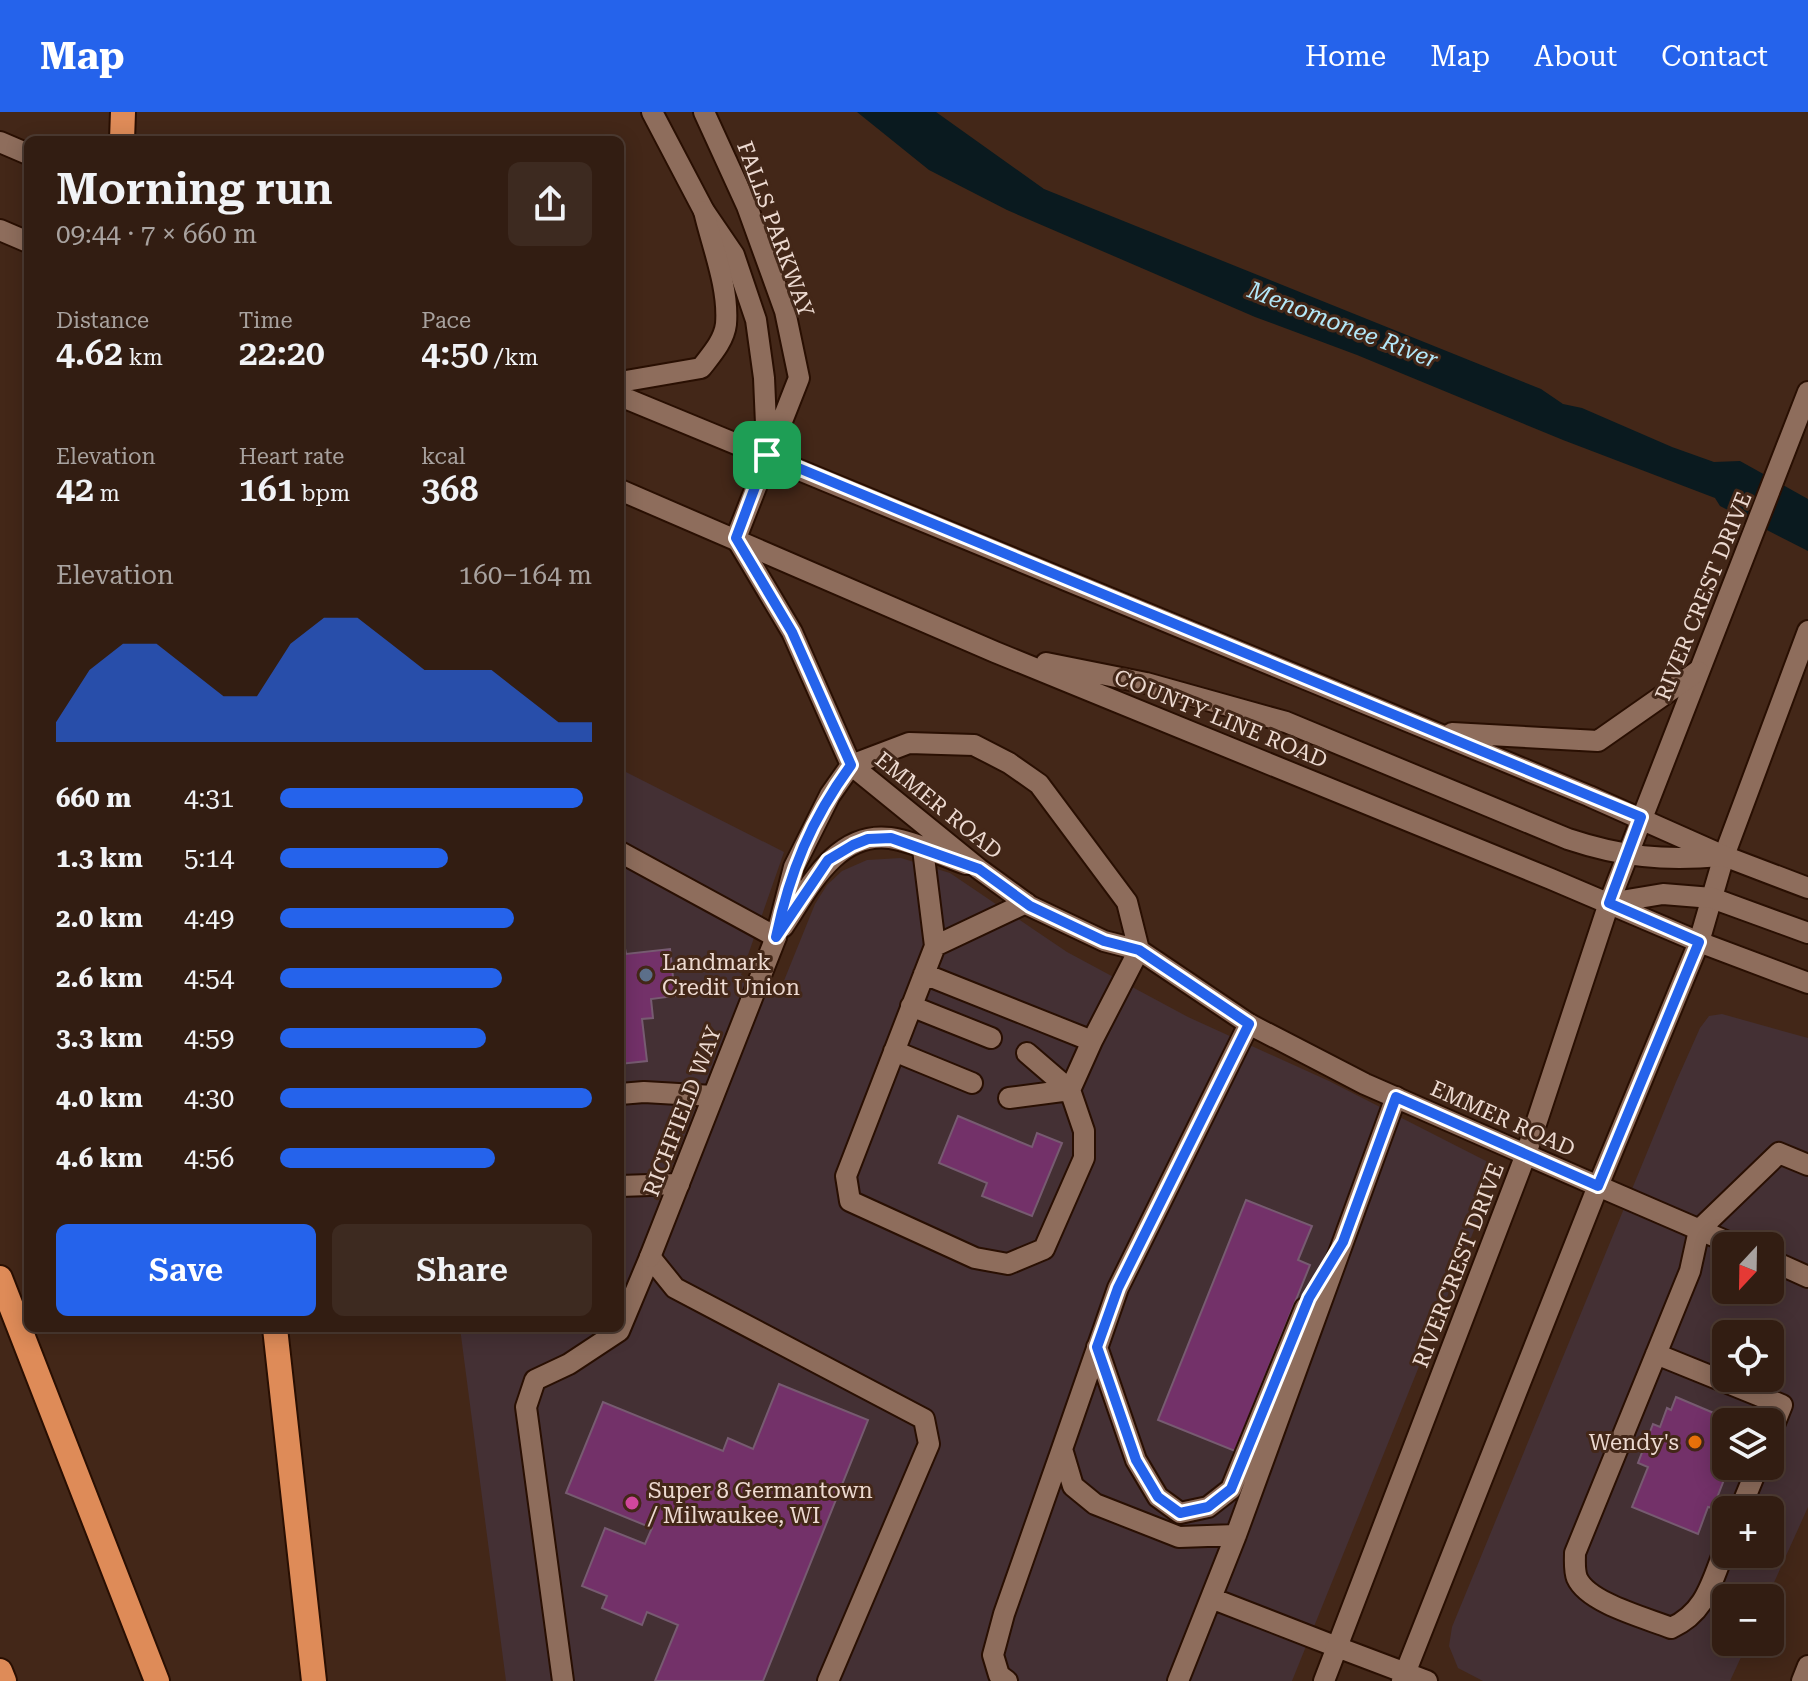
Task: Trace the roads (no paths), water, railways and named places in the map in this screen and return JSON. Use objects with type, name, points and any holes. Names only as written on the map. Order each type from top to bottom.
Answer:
[{"type":"highway","points":[[122,136],[123,112]]},
{"type":"highway","points":[[0,1278],[157,1681]]},
{"type":"highway","points":[[275,1332],[314,1681]]},
{"type":"highway","points":[[0,1671],[4,1681]]},
{"type":"street","name":"FALLS PARKWAY","points":[[652,112],[704,211],[734,255],[756,320],[764,378],[767,455]]},
{"type":"street","name":"FALLS PARKWAY","points":[[704,112],[747,206],[785,311],[799,378],[736,538]]},
{"type":"street","points":[[0,142],[24,152]]},
{"type":"street","points":[[624,381],[701,368],[718,347],[726,325],[723,289],[704,211]]},
{"type":"street","points":[[0,230],[24,240]]},
{"type":"street","name":"RIVER CREST DRIVE","points":[[1641,817],[1808,392]]},
{"type":"street","points":[[624,398],[1641,817],[1724,856],[1808,888]]},
{"type":"street","name":"COUNTY LINE ROAD","points":[[624,492],[995,652],[1699,942],[1808,983]]},
{"type":"street","points":[[736,538],[792,632],[851,765]]},
{"type":"street","points":[[1404,1677],[1598,1186],[1699,942],[1724,856],[1808,631]]},
{"type":"street","points":[[995,652],[1146,683],[1286,722],[1568,839],[1626,856],[1672,860],[1724,856]]},
{"type":"street","points":[[1435,732],[1598,741],[1698,671]]},
{"type":"street","name":"EMMER ROAD","points":[[851,765],[909,743],[974,745],[1009,763],[1039,784],[1127,902],[1139,950]]},
{"type":"street","name":"EMMER ROAD","points":[[851,765],[979,869],[1026,903],[1104,941],[1139,950],[1249,1024],[1365,1084],[1712,1235]]},
{"type":"street","name":"RICHFIELD WAY","points":[[624,1319],[776,937],[794,867],[830,795],[851,765]]},
{"type":"street","name":"RIVERCREST DRIVE","points":[[1324,1681],[1526,1154],[1609,903],[1641,817]]},
{"type":"street","name":"RICHFIELD WAY","points":[[776,937],[828,860],[868,839],[891,838],[979,869]]},
{"type":"street","points":[[923,849],[935,946],[846,1176],[850,1201],[975,1258],[1008,1264],[1044,1249],[1084,1158],[1084,1131],[1070,1090],[1027,1053]]},
{"type":"street","points":[[624,854],[776,937]]},
{"type":"street","points":[[1609,903],[1663,894],[1712,898],[1808,933]]},
{"type":"street","points":[[935,946],[1026,903]]},
{"type":"street","points":[[1070,1090],[1139,950]]},
{"type":"street","points":[[924,974],[1092,1041]]},
{"type":"street","points":[[911,1006],[991,1038]]},
{"type":"street","points":[[1007,1681],[999,1675],[993,1655],[1004,1614],[1118,1288],[1249,1024]]},
{"type":"street","points":[[894,1051],[972,1083]]},
{"type":"street","points":[[1009,1098],[1070,1090]]},
{"type":"street","points":[[624,1094],[713,1096]]},
{"type":"street","points":[[1178,1681],[1236,1535],[1396,1097]]},
{"type":"street","points":[[1717,1568],[1703,1604],[1687,1621],[1671,1628],[1596,1598],[1582,1587],[1575,1574],[1575,1553],[1690,1271],[1699,1230],[1779,1153],[1808,1165]]},
{"type":"street","points":[[624,1186],[679,1184]]},
{"type":"street","points":[[1097,1347],[1136,1460],[1158,1497],[1180,1513],[1208,1507],[1231,1489],[1309,1298],[1343,1242]]},
{"type":"street","points":[[650,1257],[675,1288],[924,1419],[929,1444],[828,1681]]},
{"type":"street","points":[[1784,1266],[1808,1277]]},
{"type":"street","name":"RICHFIELD WAY","points":[[563,1681],[526,1407],[535,1380],[569,1364],[617,1332]]},
{"type":"street","points":[[1656,1354],[1782,1405],[1781,1408]]},
{"type":"street","points":[[1062,1449],[1073,1486],[1095,1504],[1179,1537],[1236,1535]]},
{"type":"street","points":[[1211,1598],[1404,1677],[1427,1681]]},
{"type":"street","points":[[1802,1681],[1808,1666]]},
{"type":"water","name":"Menomonee River","points":[[857,112],[936,112],[1044,189],[1541,389],[1563,404],[1582,408],[1672,447],[1714,462],[1740,461],[1808,499],[1808,551],[1720,506],[1715,498],[1255,317],[1007,210],[929,170]]},
{"type":"place","name":"Landmark Credit Union","points":[[646,975]]},
{"type":"place","name":"Wendy's","points":[[1695,1442]]},
{"type":"place","name":"Super 8 Germantown / Milwaukee, WI","points":[[632,1503]]}]
